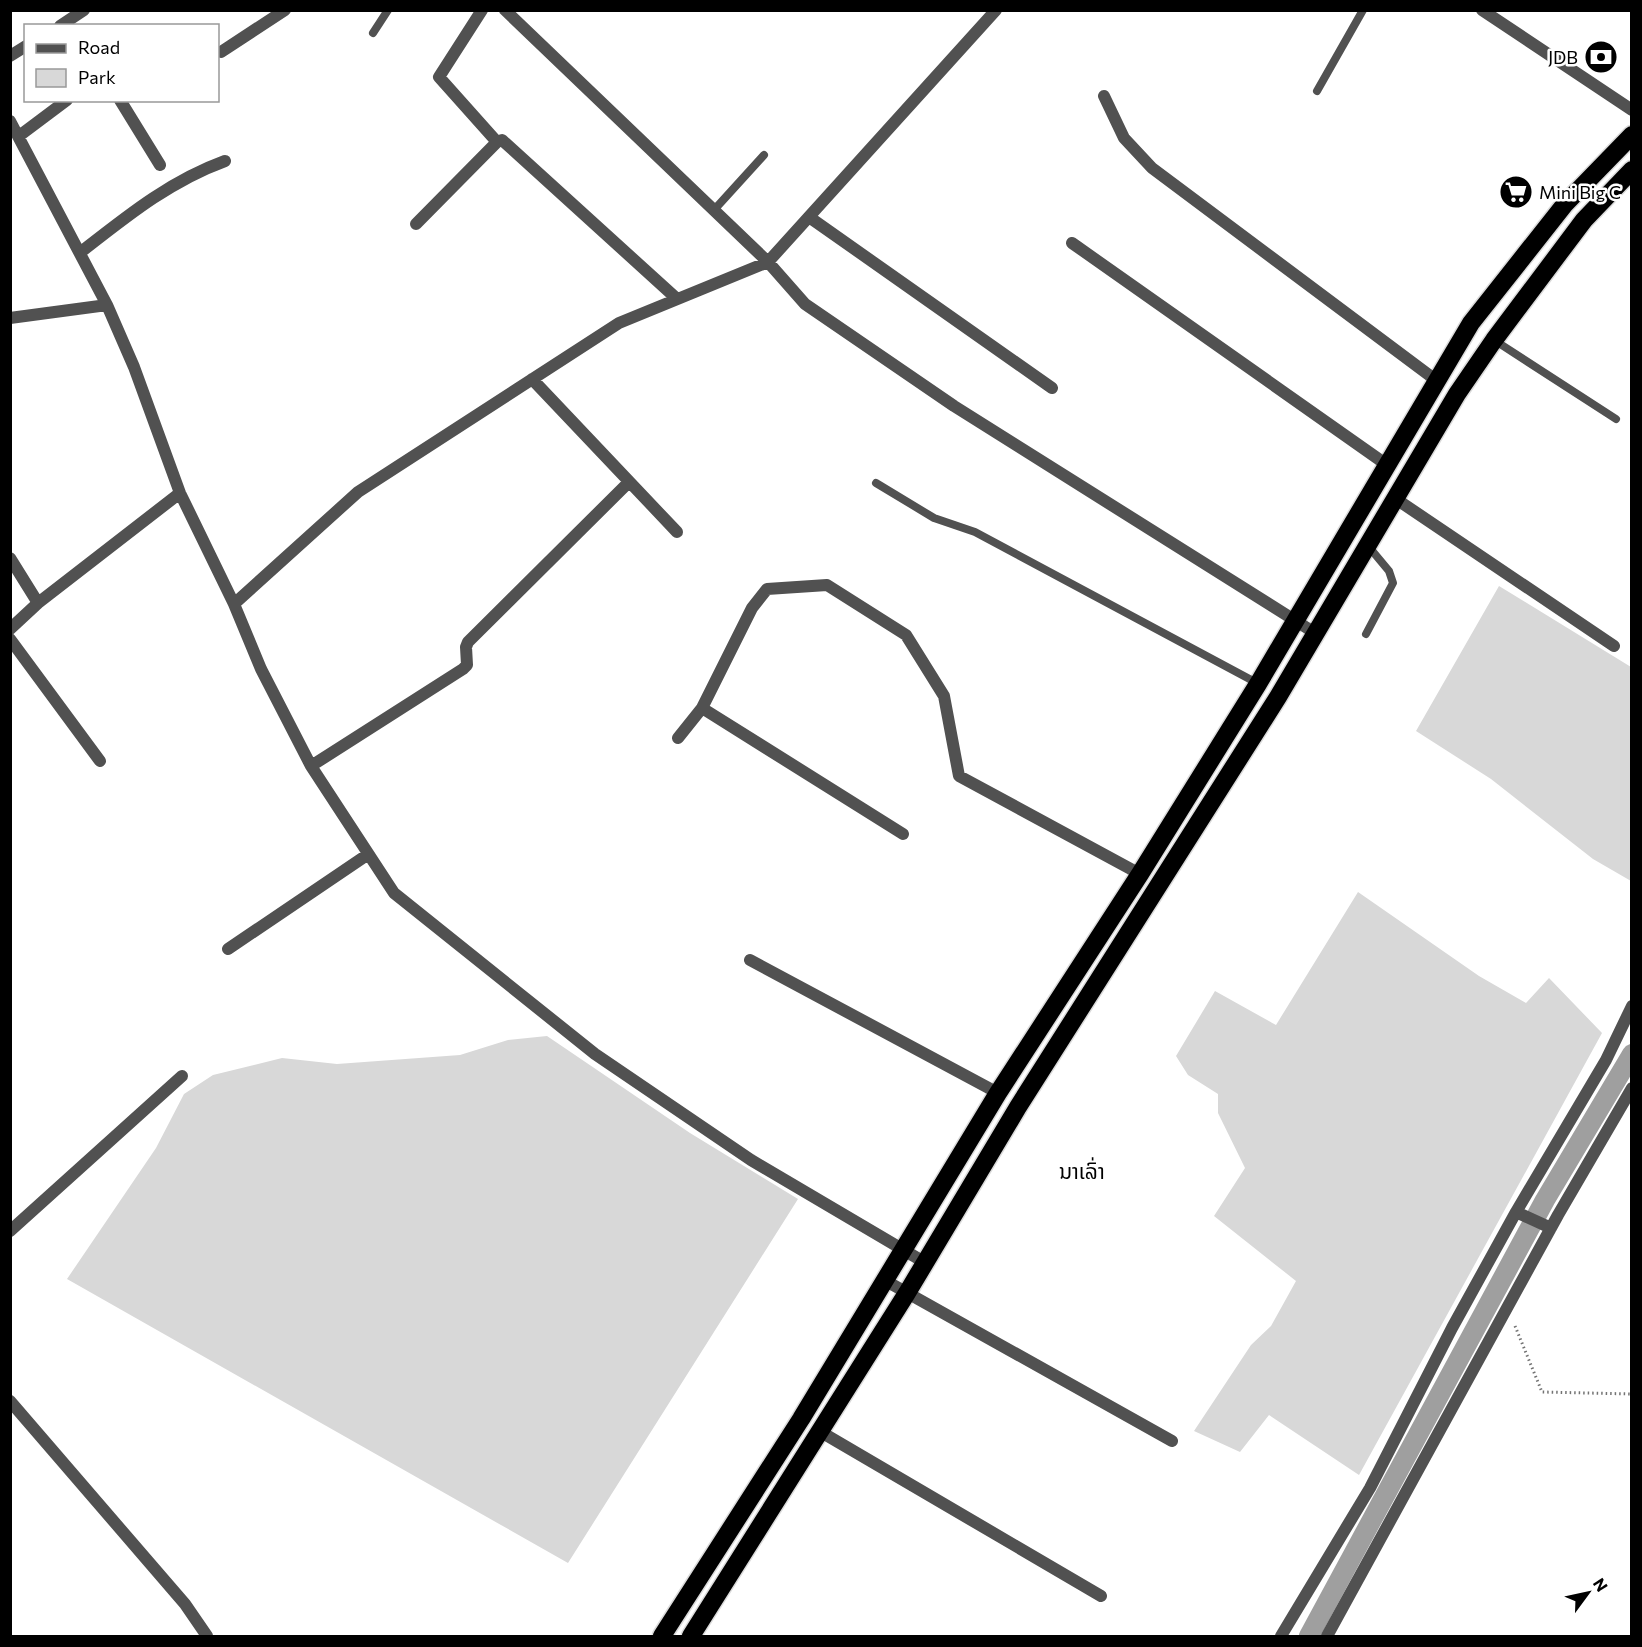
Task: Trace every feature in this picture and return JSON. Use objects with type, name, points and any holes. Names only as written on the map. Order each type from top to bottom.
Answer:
[{"type":"highway","points":[[662,1636],[886,1281],[998,1094],[1258,684],[1471,323],[1565,204],[1632,135]]},
{"type":"highway","points":[[691,1636],[907,1293],[1018,1107],[1266,717],[1369,547],[1457,394],[1494,340],[1584,220],[1632,170]]},
{"type":"street","points":[[63,24],[84,10]]},
{"type":"street","points":[[221,52],[248,32],[285,10]]},
{"type":"street","points":[[482,10],[439,77],[497,142]]},
{"type":"street","points":[[505,10],[768,262],[805,304],[954,406],[1315,633]]},
{"type":"street","points":[[234,604],[358,492],[619,323],[768,262],[996,10]]},
{"type":"street","points":[[1482,10],[1632,110]]},
{"type":"street","points":[[10,56],[24,47]]},
{"type":"street","points":[[1104,96],[1124,138],[1152,168],[1437,381]]},
{"type":"street","points":[[19,136],[64,102]]},
{"type":"street","points":[[121,102],[160,165]]},
{"type":"street","points":[[10,121],[107,305],[134,367],[180,493],[234,604],[261,669],[311,766],[367,855],[394,893],[595,1054],[751,1160],[924,1262]]},
{"type":"street","points":[[416,224],[497,142],[502,140],[508,143],[676,298]]},
{"type":"street","points":[[81,252],[153,196],[194,172],[225,161]]},
{"type":"street","points":[[809,217],[1052,388]]},
{"type":"street","points":[[1072,243],[1387,465]]},
{"type":"street","points":[[10,318],[107,305]]},
{"type":"street","points":[[532,379],[628,483],[677,532]]},
{"type":"street","points":[[311,766],[463,669],[467,665],[468,642],[628,483]]},
{"type":"street","points":[[10,629],[38,603],[180,493]]},
{"type":"street","points":[[1395,499],[1614,646]]},
{"type":"street","points":[[10,558],[38,603]]},
{"type":"street","points":[[678,738],[702,708],[752,608],[767,589],[827,585],[906,635],[944,696],[959,776],[1140,873]]},
{"type":"street","points":[[10,639],[100,761]]},
{"type":"street","points":[[702,708],[903,834]]},
{"type":"street","points":[[228,949],[367,855]]},
{"type":"street","points":[[750,960],[998,1094]]},
{"type":"street","points":[[1281,1636],[1370,1488],[1516,1212],[1606,1060],[1632,1006]]},
{"type":"street","points":[[10,1231],[182,1076]]},
{"type":"street","points":[[1327,1636],[1507,1307],[1632,1088]]},
{"type":"street","points":[[1516,1212],[1551,1228]]},
{"type":"street","points":[[886,1281],[1172,1441]]},
{"type":"street","points":[[10,1401],[185,1604],[207,1636]]},
{"type":"street","points":[[821,1432],[1101,1596]]},
{"type":"lane","points":[[373,33],[388,10]]},
{"type":"lane","points":[[1317,91],[1363,10]]},
{"type":"lane","points":[[714,210],[764,155]]},
{"type":"lane","points":[[1494,340],[1616,420]]},
{"type":"lane","points":[[876,483],[934,518],[975,532],[1258,684]]},
{"type":"lane","points":[[1366,634],[1393,583],[1389,571],[1369,547]]},
{"type":"path","points":[[1507,1307],[1542,1392],[1632,1394]]},
{"type":"green space","points":[[1499,586],[1631,667],[1631,881],[1593,859],[1491,779],[1416,731]]},
{"type":"green space","points":[[1358,892],[1479,976],[1526,1003],[1549,978],[1602,1033],[1359,1475],[1269,1415],[1240,1452],[1194,1431],[1251,1345],[1271,1326],[1296,1281],[1214,1216],[1245,1168],[1218,1113],[1218,1094],[1188,1075],[1176,1056],[1215,991],[1276,1025]]},
{"type":"green space","points":[[547,1036],[690,1133],[798,1199],[568,1563],[67,1279],[156,1148],[184,1094],[213,1075],[282,1058],[337,1064],[460,1055],[508,1040]]},
{"type":"waterway","points":[[1309,1636],[1545,1200],[1632,1054]]},
{"type":"place","name":"JDB","points":[[1601,57]]},
{"type":"place","name":"Mini Big C","points":[[1516,192]]},
{"type":"district","name":"ນາເລົ່າ","points":[[1082,1170]]}]
